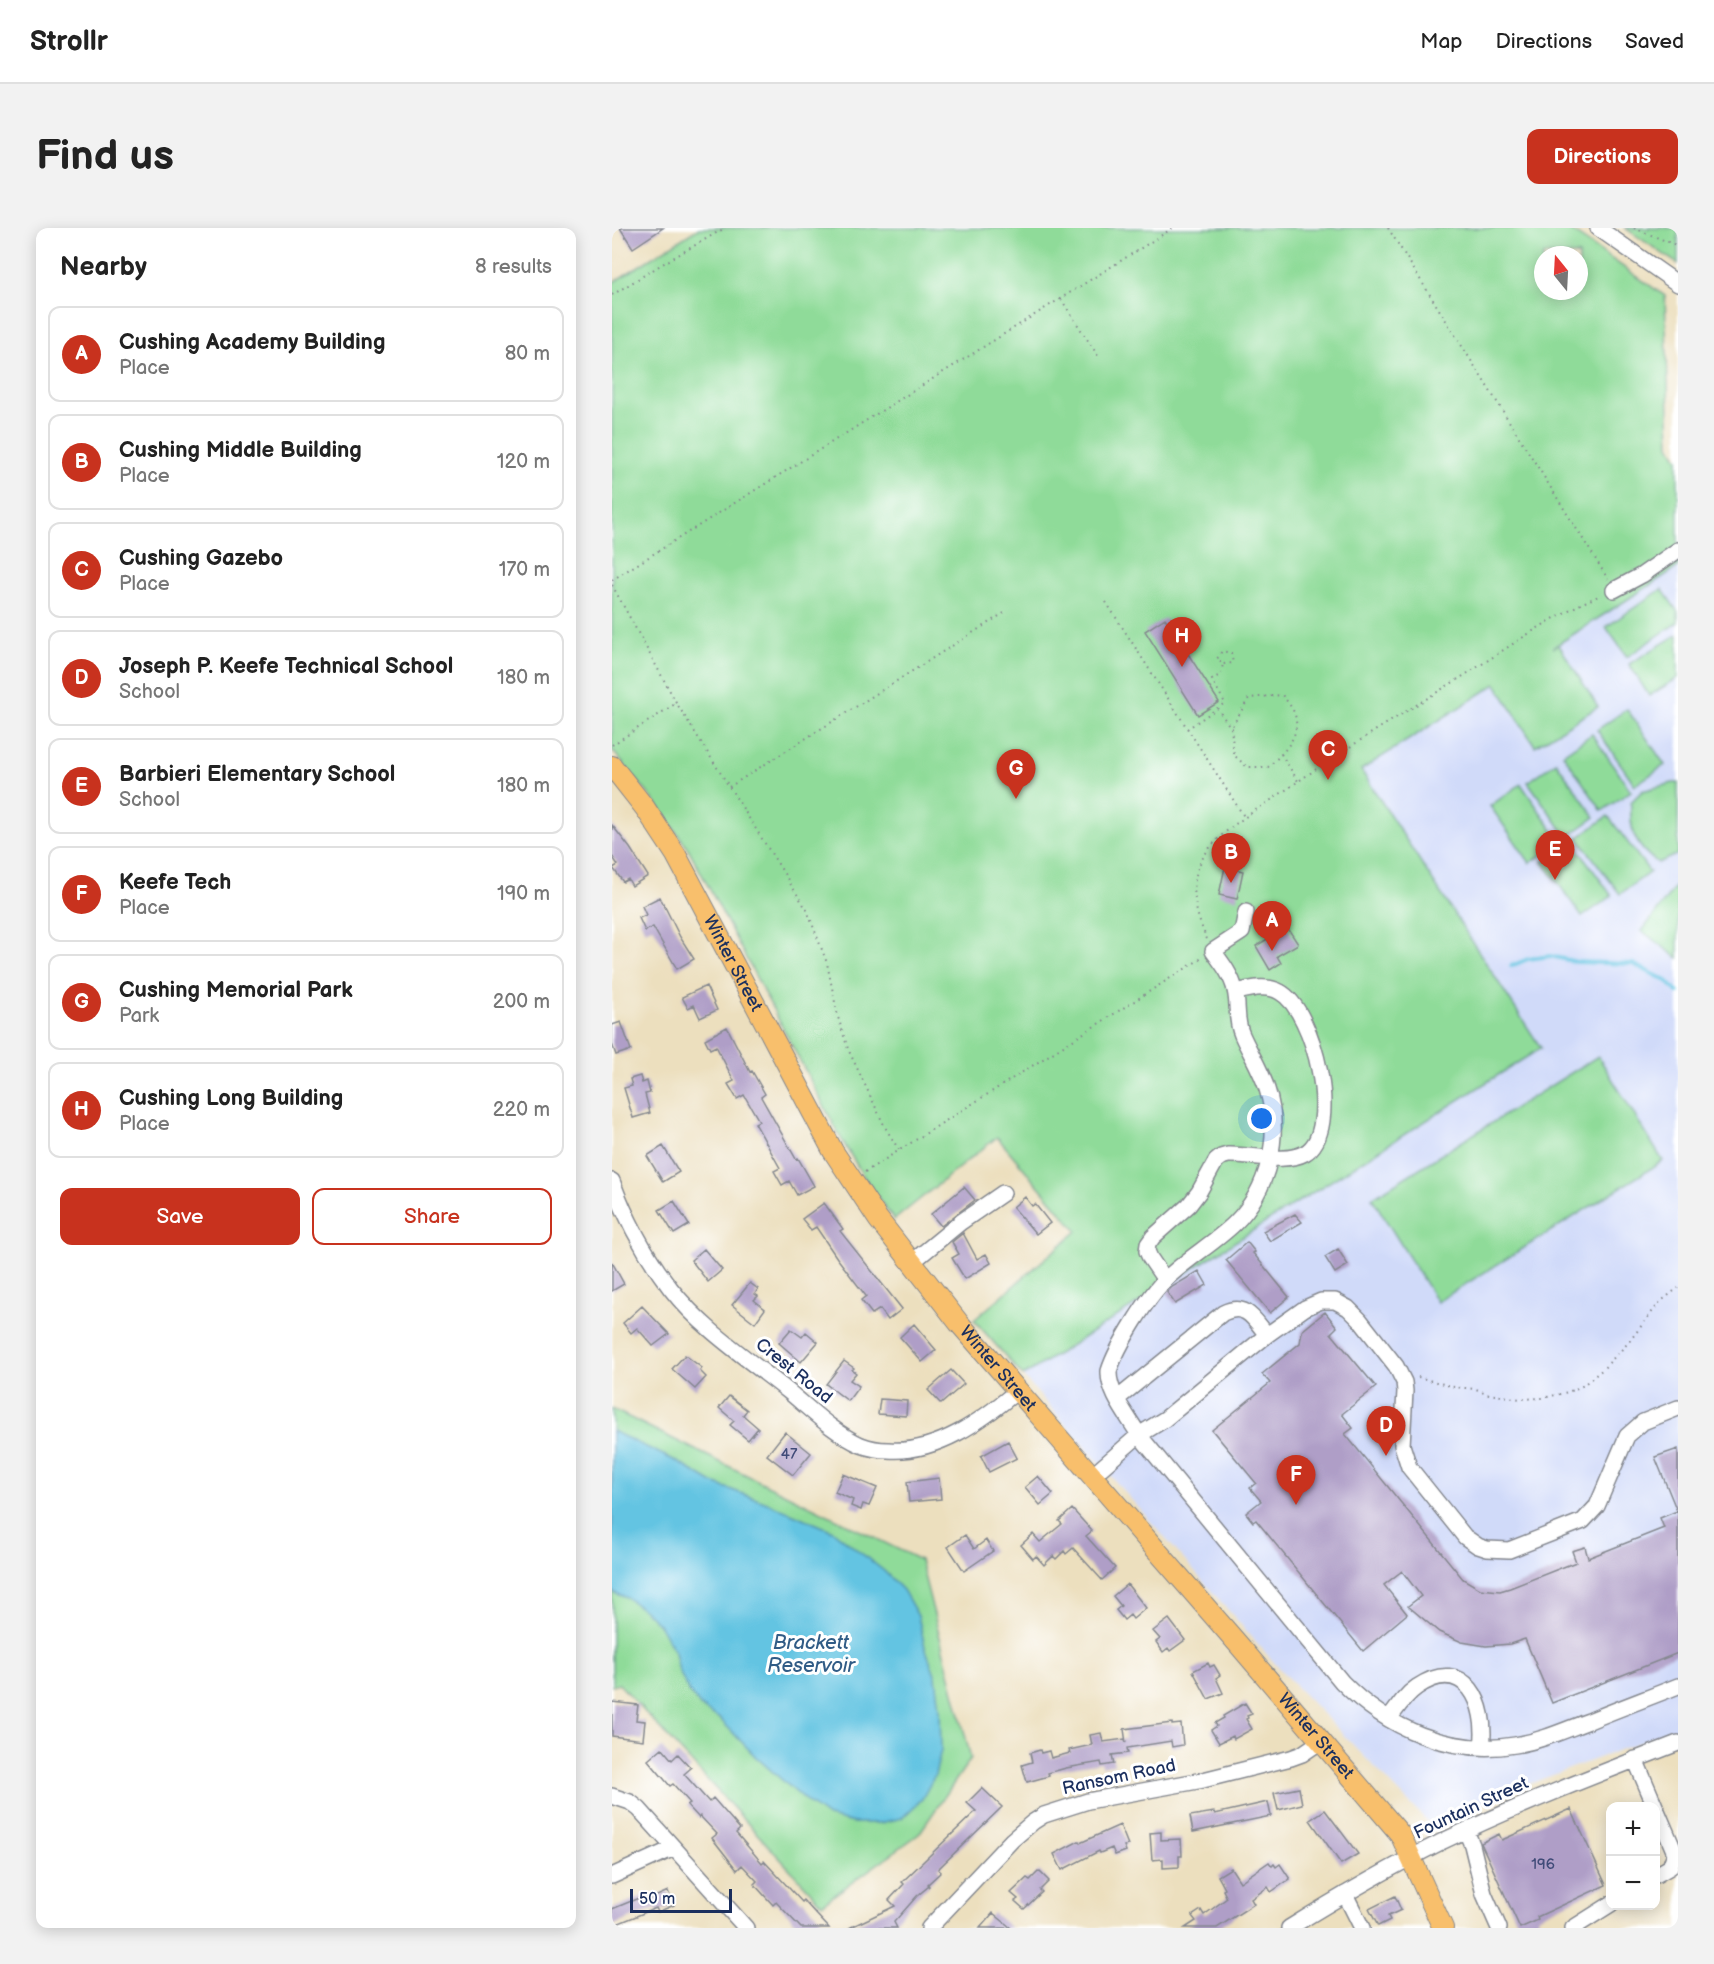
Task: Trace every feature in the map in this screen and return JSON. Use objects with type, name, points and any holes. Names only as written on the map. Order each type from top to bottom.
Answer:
[{"type":"main road","name":"Winter Street","points":[[612,766],[645,808],[676,855],[816,1120],[852,1181],[910,1263],[1400,1834],[1443,1928]]},
{"type":"street","points":[[1598,228],[1678,284]]},
{"type":"street","points":[[1614,590],[1642,575],[1678,550]]},
{"type":"street","points":[[1246,912],[1242,932],[1213,951],[1230,976],[1236,992],[1238,1025],[1262,1074],[1272,1106],[1273,1139],[1270,1157],[1261,1186],[1245,1212],[1227,1230],[1165,1280],[1146,1305],[1111,1364],[1108,1379],[1117,1399],[1139,1435],[1342,1682],[1361,1700],[1389,1719],[1429,1738],[1452,1744],[1482,1747],[1517,1745],[1547,1737],[1678,1686]]},
{"type":"street","points":[[1165,1280],[1150,1258],[1147,1251],[1148,1244],[1189,1205],[1216,1161],[1228,1155],[1270,1157],[1299,1155],[1312,1147],[1317,1140],[1322,1116],[1322,1084],[1311,1040],[1302,1020],[1286,996],[1278,990],[1270,988],[1236,992]]},
{"type":"street","name":"Crest Road","points":[[612,1180],[625,1213],[646,1253],[672,1290],[687,1306],[711,1329],[833,1428],[861,1445],[889,1451],[907,1450],[935,1443],[973,1423],[1018,1390]]},
{"type":"street","points":[[910,1263],[961,1222],[1003,1193]]},
{"type":"street","points":[[1092,1476],[1139,1435],[1165,1419],[1267,1335],[1321,1301],[1335,1301],[1355,1314],[1401,1374],[1405,1391],[1402,1444],[1408,1467],[1465,1537],[1487,1549],[1509,1550],[1583,1521],[1597,1506],[1627,1437],[1643,1422],[1678,1408]]},
{"type":"street","points":[[1117,1399],[1223,1313],[1238,1309],[1245,1311],[1267,1335]]},
{"type":"street","points":[[1389,1719],[1406,1696],[1417,1688],[1438,1678],[1453,1677],[1462,1680],[1477,1699],[1484,1723],[1482,1747]]},
{"type":"street","name":"Ransom Road","points":[[929,1928],[1012,1840],[1044,1815],[1088,1801],[1203,1780],[1280,1761],[1302,1754],[1321,1741]]},
{"type":"street","name":"Fountain Street","points":[[1289,1928],[1345,1894],[1466,1831],[1540,1798],[1678,1743]]},
{"type":"street","points":[[1635,1760],[1675,1853],[1670,1867],[1660,1873]]},
{"type":"street","points":[[612,1796],[630,1802],[639,1809],[746,1928]]},
{"type":"street","points":[[1466,1831],[1472,1845],[1484,1894],[1499,1928]]},
{"type":"street","points":[[612,1876],[674,1848]]},
{"type":"street","points":[[1345,1894],[1362,1928]]},
{"type":"street","points":[[1573,1928],[1606,1907]]},
{"type":"path","points":[[612,295],[725,228]]},
{"type":"path","points":[[612,580],[1173,228]]},
{"type":"path","points":[[852,1181],[1213,951],[1201,926],[1194,901],[1195,875],[1206,852],[1245,818],[1298,781],[1541,627],[1582,603],[1614,590],[1388,228]]},
{"type":"path","points":[[1634,228],[1678,246]]},
{"type":"path","points":[[1061,299],[1100,359]]},
{"type":"path","points":[[612,585],[677,704],[807,910],[826,963],[848,1049],[885,1127],[899,1150]]},
{"type":"path","points":[[1106,602],[1245,818]]},
{"type":"path","points":[[729,787],[1004,613]]},
{"type":"path","points":[[1222,651],[1231,653],[1233,663],[1223,664],[1217,659],[1222,651]]},
{"type":"path","points":[[1187,729],[1225,703],[1212,680],[1221,675],[1223,664]]},
{"type":"path","points":[[1217,708],[1231,728],[1234,754],[1247,767],[1268,767],[1281,754],[1295,737],[1295,714],[1282,694],[1249,698],[1231,728]]},
{"type":"path","points":[[612,745],[677,704]]},
{"type":"path","points":[[1281,754],[1298,781]]},
{"type":"path","points":[[1401,1374],[1454,1388],[1476,1389],[1521,1399],[1558,1395],[1593,1379],[1628,1343],[1660,1302],[1678,1288]]},
{"type":"shaded area","points":[[1678,567],[1678,1728],[1428,1822],[1286,1676],[1023,1376],[1540,1048],[1361,770]]},
{"type":"green space","points":[[699,228],[1567,228],[1665,296],[1670,445],[1678,459],[1678,567],[1552,648],[1559,645],[1598,707],[1535,746],[1496,684],[1361,770],[1541,1048],[1023,1376],[974,1320],[1077,1231],[997,1137],[894,1220],[844,1144],[689,850],[656,803],[612,750],[612,283]]},
{"type":"green space","points":[[1625,228],[1678,228],[1678,264]]},
{"type":"green space","points":[[1662,589],[1678,612],[1678,622],[1627,657],[1606,627]]},
{"type":"green space","points":[[1678,634],[1678,678],[1649,696],[1629,664]]},
{"type":"green space","points":[[1627,709],[1665,765],[1635,785],[1597,730]]},
{"type":"green space","points":[[1592,734],[1631,791],[1602,811],[1563,754]]},
{"type":"green space","points":[[1556,762],[1595,817],[1567,837],[1528,782]]},
{"type":"green space","points":[[1678,783],[1678,854],[1658,863],[1644,851],[1635,837],[1631,822],[1631,802],[1642,791]]},
{"type":"green space","points":[[1521,784],[1561,842],[1530,863],[1490,806]]},
{"type":"green space","points":[[1608,816],[1650,872],[1620,894],[1578,838]]},
{"type":"green space","points":[[1572,841],[1612,896],[1582,917],[1543,862]]},
{"type":"green space","points":[[1678,883],[1678,958],[1642,931]]},
{"type":"green space","points":[[1598,1056],[1663,1161],[1437,1302],[1372,1198]]},
{"type":"green space","name":"Brackett Reservoir","points":[[612,1409],[920,1560],[971,1758],[919,1834],[822,1904],[619,1684],[612,1686]]},
{"type":"water","name":"Brackett Reservoir","points":[[612,1431],[676,1461],[713,1483],[833,1531],[884,1571],[903,1590],[918,1616],[925,1647],[936,1677],[940,1709],[941,1750],[935,1775],[922,1799],[902,1818],[880,1823],[854,1823],[828,1817],[807,1802],[756,1757],[720,1719],[701,1707],[689,1692],[679,1671],[675,1652],[659,1624],[627,1598],[612,1592]]},
{"type":"building","points":[[620,228],[663,228],[633,248]]},
{"type":"building","points":[[1165,618],[1219,702],[1198,715],[1145,631]]},
{"type":"building","points":[[612,825],[648,876],[632,886],[628,879],[623,882],[613,868],[618,865],[612,856]]},
{"type":"building","points":[[1225,867],[1243,871],[1237,899],[1219,895]]},
{"type":"building","points":[[660,897],[694,959],[677,969],[653,927],[645,931],[639,918],[646,915],[642,906]]},
{"type":"building","points":[[1287,927],[1298,944],[1277,956],[1281,963],[1270,970],[1256,946]]},
{"type":"building","points":[[706,986],[717,1010],[700,1018],[694,1005],[688,1008],[682,997]]},
{"type":"building","points":[[621,1022],[631,1050],[616,1055],[612,1044],[612,1025]]},
{"type":"building","points":[[727,1027],[750,1072],[752,1071],[765,1094],[761,1097],[814,1186],[797,1195],[789,1181],[782,1185],[774,1171],[780,1168],[755,1123],[759,1121],[744,1095],[737,1099],[728,1084],[734,1081],[716,1046],[710,1049],[705,1039]]},
{"type":"building","points":[[640,1076],[642,1083],[647,1081],[650,1093],[645,1094],[650,1113],[633,1118],[624,1088],[632,1086],[630,1079]]},
{"type":"building","points":[[663,1146],[679,1172],[663,1182],[647,1156]]},
{"type":"building","points":[[964,1187],[975,1200],[941,1226],[931,1214]]},
{"type":"building","points":[[1025,1197],[1032,1206],[1035,1204],[1050,1223],[1036,1234],[1013,1207]]},
{"type":"building","points":[[674,1201],[689,1225],[674,1234],[659,1210]]},
{"type":"building","points":[[824,1203],[843,1229],[840,1231],[902,1309],[888,1320],[880,1309],[872,1314],[861,1300],[866,1296],[816,1227],[811,1230],[802,1219]]},
{"type":"building","points":[[1295,1214],[1302,1222],[1270,1241],[1263,1231]]},
{"type":"building","points":[[963,1233],[977,1259],[986,1254],[991,1263],[965,1279],[952,1258],[959,1254],[952,1242]]},
{"type":"building","points":[[1247,1242],[1255,1252],[1253,1253],[1289,1297],[1270,1313],[1226,1260]]},
{"type":"building","points":[[704,1249],[722,1270],[708,1282],[691,1260]]},
{"type":"building","points":[[1338,1249],[1348,1265],[1335,1273],[1325,1257]]},
{"type":"building","points":[[612,1262],[624,1284],[612,1291]]},
{"type":"building","points":[[1199,1271],[1207,1285],[1175,1304],[1167,1292]]},
{"type":"building","points":[[750,1283],[758,1289],[755,1294],[758,1296],[754,1300],[765,1309],[755,1323],[732,1305]]},
{"type":"building","points":[[642,1306],[669,1334],[653,1346],[637,1328],[631,1333],[623,1323]]},
{"type":"building","points":[[1325,1312],[1337,1327],[1331,1333],[1376,1387],[1342,1414],[1353,1428],[1345,1434],[1463,1579],[1480,1589],[1500,1591],[1510,1588],[1576,1562],[1572,1551],[1585,1547],[1588,1558],[1664,1528],[1660,1518],[1677,1511],[1655,1457],[1678,1449],[1678,1653],[1552,1703],[1525,1639],[1510,1644],[1486,1646],[1462,1642],[1439,1632],[1408,1606],[1421,1596],[1402,1571],[1384,1585],[1407,1614],[1363,1651],[1256,1520],[1253,1522],[1246,1513],[1261,1501],[1250,1488],[1256,1483],[1212,1430],[1270,1383],[1262,1374],[1300,1343],[1302,1331]]},
{"type":"building","points":[[914,1324],[936,1350],[922,1362],[900,1337]]},
{"type":"building","points":[[791,1329],[802,1337],[806,1332],[818,1342],[801,1362],[779,1343]]},
{"type":"building","points":[[685,1355],[702,1368],[700,1371],[706,1377],[695,1389],[672,1369]]},
{"type":"building","points":[[844,1361],[854,1368],[852,1370],[856,1373],[850,1380],[859,1386],[848,1401],[826,1384]]},
{"type":"building","points":[[951,1370],[964,1384],[941,1404],[928,1390]]},
{"type":"building","points":[[729,1396],[747,1410],[743,1415],[758,1428],[748,1440],[730,1425],[734,1421],[719,1408]]},
{"type":"building","points":[[880,1399],[907,1401],[906,1416],[878,1414]]},
{"type":"building","points":[[785,1432],[811,1453],[793,1475],[767,1455]]},
{"type":"building","points":[[1008,1441],[1017,1458],[989,1472],[981,1456]]},
{"type":"building","points":[[843,1474],[877,1488],[869,1506],[863,1504],[861,1510],[851,1506],[853,1500],[835,1492]]},
{"type":"building","points":[[1038,1476],[1053,1494],[1040,1505],[1025,1487]]},
{"type":"building","points":[[939,1478],[941,1499],[909,1502],[907,1482]]},
{"type":"building","points":[[1072,1509],[1092,1531],[1086,1536],[1115,1568],[1102,1580],[1073,1548],[1066,1554],[1064,1551],[1056,1559],[1053,1556],[1044,1565],[1036,1556],[1033,1559],[1021,1545],[1033,1534],[1040,1542],[1062,1524],[1059,1521]]},
{"type":"building","points":[[965,1535],[974,1549],[986,1540],[993,1551],[964,1571],[948,1547]]},
{"type":"building","points":[[1127,1584],[1146,1608],[1133,1619],[1130,1615],[1124,1620],[1116,1610],[1121,1606],[1113,1596]]},
{"type":"building","points":[[1169,1619],[1185,1640],[1170,1651],[1168,1648],[1163,1652],[1156,1642],[1160,1639],[1153,1631]]},
{"type":"building","points":[[1208,1663],[1210,1667],[1214,1665],[1220,1675],[1216,1678],[1223,1693],[1208,1699],[1193,1671]]},
{"type":"building","points":[[612,1702],[638,1705],[636,1720],[645,1721],[643,1740],[612,1736]]},
{"type":"building","points":[[1245,1703],[1252,1714],[1246,1719],[1252,1729],[1234,1739],[1233,1736],[1219,1743],[1211,1730],[1217,1726],[1215,1723]]},
{"type":"building","points":[[1172,1723],[1172,1725],[1181,1724],[1183,1745],[1172,1747],[1171,1741],[1127,1748],[1128,1753],[1112,1755],[1114,1764],[1102,1766],[1101,1762],[1066,1768],[1027,1782],[1022,1765],[1032,1762],[1030,1753],[1040,1750],[1041,1753],[1049,1751],[1051,1758],[1070,1753],[1069,1750],[1092,1745],[1090,1735],[1101,1733],[1103,1742],[1125,1739],[1126,1743],[1124,1729]]},
{"type":"building","points":[[662,1748],[672,1760],[678,1754],[691,1768],[684,1774],[709,1802],[713,1798],[740,1829],[736,1833],[762,1863],[764,1861],[829,1928],[801,1928],[776,1902],[773,1905],[754,1884],[757,1881],[742,1865],[737,1870],[712,1838],[717,1834],[700,1816],[699,1818],[687,1805],[690,1803],[673,1784],[670,1786],[648,1760]]},
{"type":"building","points":[[982,1788],[1002,1807],[938,1869],[941,1872],[894,1922],[897,1928],[849,1928],[895,1906],[889,1900],[904,1884],[902,1882],[976,1811],[967,1803]]},
{"type":"building","points":[[1299,1788],[1302,1804],[1278,1810],[1274,1793]]},
{"type":"building","points":[[1268,1802],[1271,1816],[1193,1832],[1190,1816],[1214,1812],[1215,1814]]},
{"type":"building","points":[[1571,1809],[1606,1885],[1537,1917],[1538,1920],[1520,1928],[1481,1843],[1499,1834],[1502,1840]]},
{"type":"building","points":[[1325,1810],[1358,1854],[1341,1864],[1310,1820]]},
{"type":"building","points":[[1120,1825],[1128,1845],[1124,1846],[1126,1851],[1115,1855],[1112,1848],[1100,1853],[1099,1851],[1062,1870],[1054,1854],[1079,1841],[1080,1843]]},
{"type":"building","points":[[1161,1832],[1161,1840],[1181,1839],[1182,1856],[1179,1856],[1179,1867],[1163,1868],[1163,1859],[1152,1860],[1150,1833]]},
{"type":"building","points":[[1269,1862],[1276,1867],[1280,1864],[1290,1879],[1271,1892],[1268,1887],[1251,1899],[1254,1904],[1217,1928],[1185,1928],[1196,1921],[1192,1916],[1201,1910],[1204,1915],[1227,1898],[1218,1876],[1231,1868],[1240,1882]]},
{"type":"building","points":[[1039,1871],[1049,1881],[1040,1890],[1042,1892],[1024,1909],[1015,1901],[1018,1899],[1011,1893],[1027,1878],[1030,1880]]},
{"type":"building","points":[[668,1891],[674,1905],[658,1912],[656,1908],[612,1926],[612,1909],[646,1895],[648,1900]]},
{"type":"building","points":[[1395,1896],[1401,1910],[1388,1916],[1390,1920],[1378,1926],[1369,1909]]},
{"type":"building","points":[[993,1913],[1011,1928],[980,1928]]},
{"type":"waterway","points":[[1511,966],[1528,959],[1550,956],[1577,962],[1633,964],[1667,981],[1678,993]]},
{"type":"place","name":"Cushing Long Building","points":[[1182,667]]},
{"type":"place","name":"Cushing Gazebo","points":[[1328,780]]},
{"type":"place","name":"Cushing Memorial Park","points":[[1016,799]]},
{"type":"place","name":"Barbieri Elementary School","points":[[1555,880]]},
{"type":"place","name":"Cushing Middle Building","points":[[1231,883]]},
{"type":"place","name":"Cushing Academy Building","points":[[1272,951]]},
{"type":"place","name":"Joseph P. Keefe Technical School","points":[[1386,1456]]},
{"type":"place","name":"Keefe Tech","points":[[1296,1505]]}]
